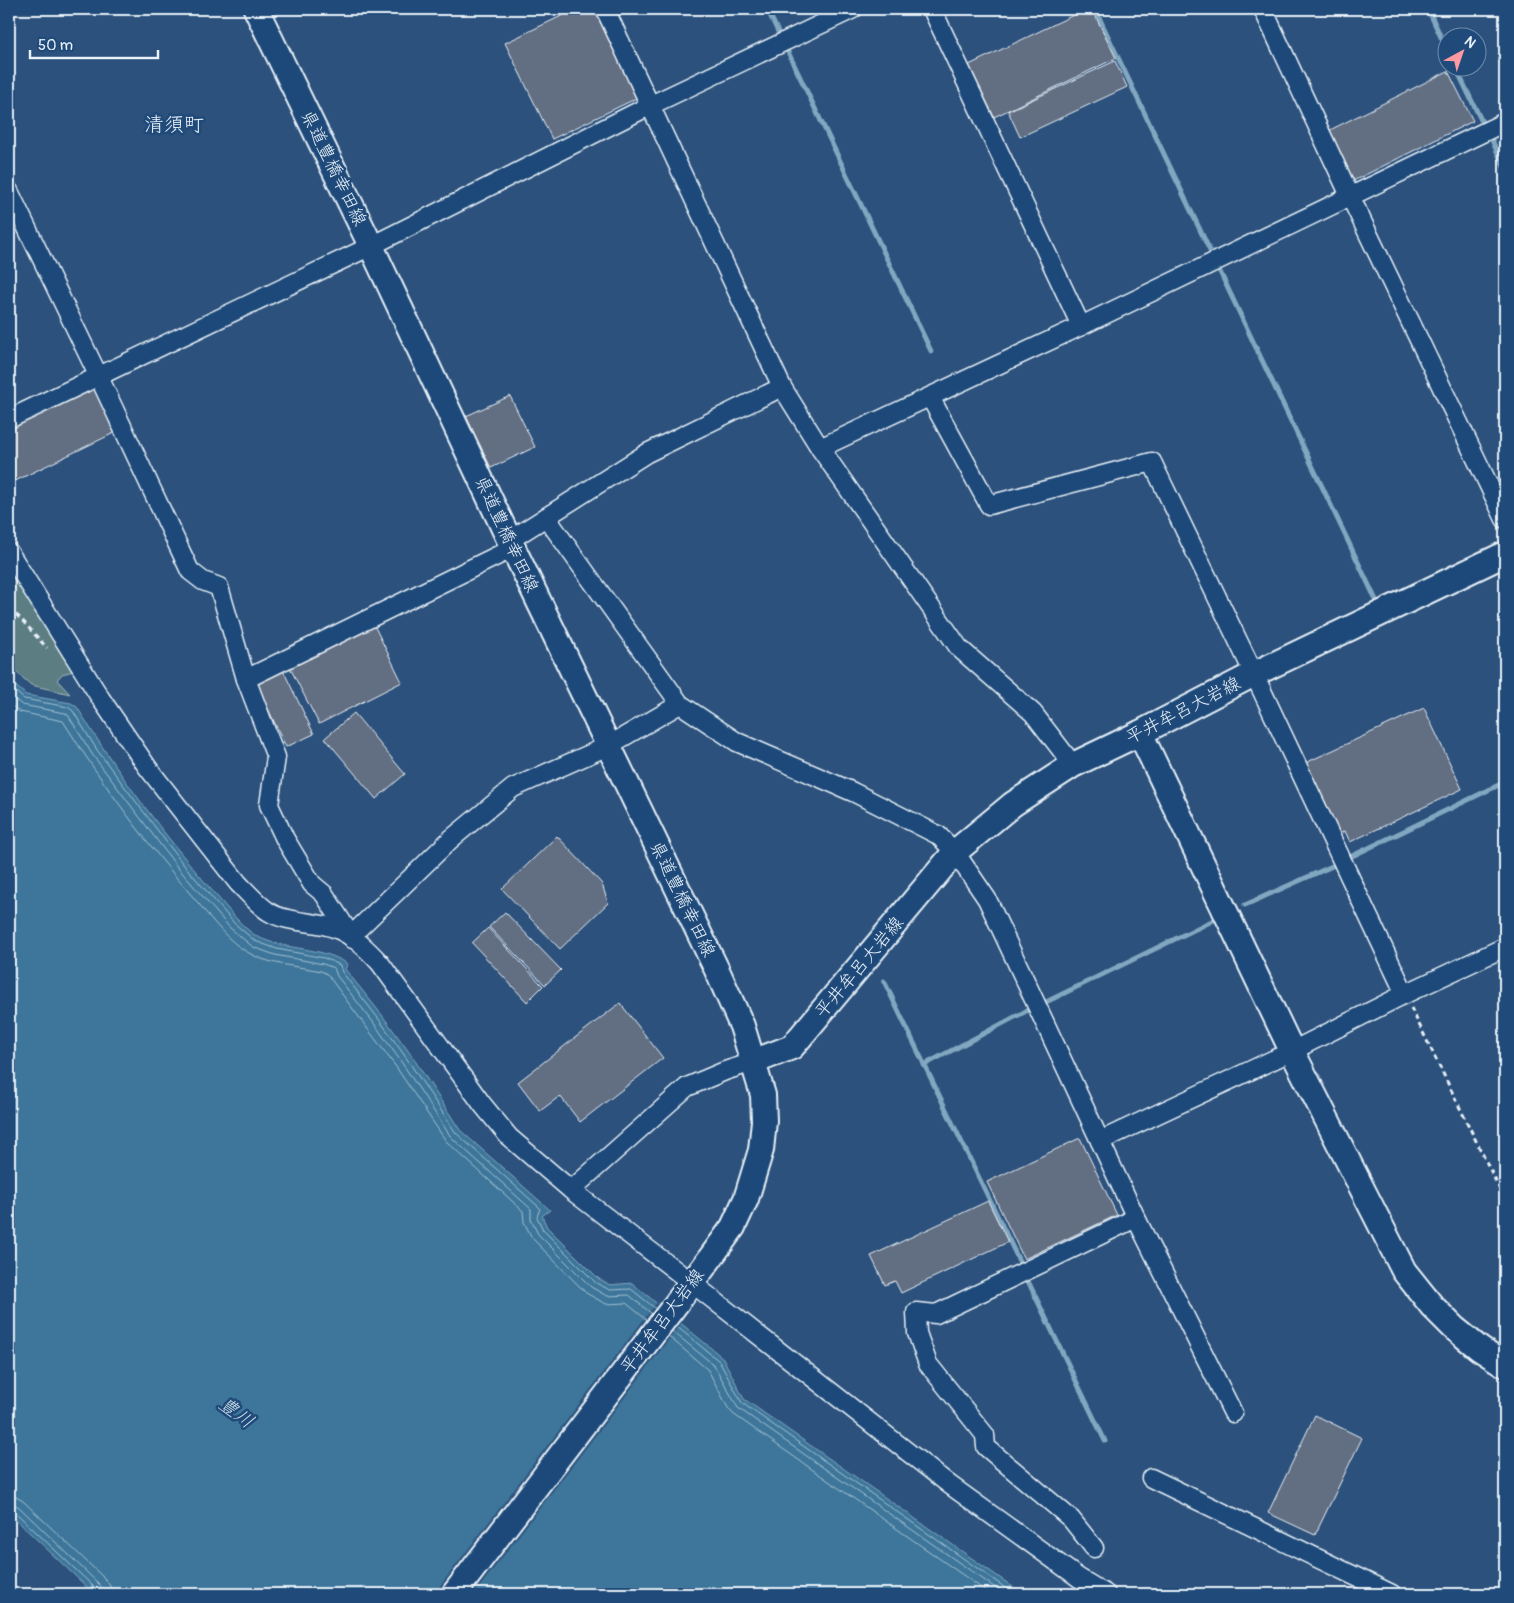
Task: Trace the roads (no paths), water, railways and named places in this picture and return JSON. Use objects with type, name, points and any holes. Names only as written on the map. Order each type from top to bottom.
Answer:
[{"type":"main road","name":"県道豊橋幸田線","points":[[256,9],[716,968],[742,1026],[753,1062]]},
{"type":"main road","name":"平井牟呂大岩線","points":[[454,1594],[690,1285],[732,1227],[746,1199],[761,1150],[764,1120],[763,1095],[753,1062],[792,1046],[955,852],[1013,804],[1073,764],[1254,674],[1505,554]]},
{"type":"main road","points":[[1140,732],[1292,1051],[1404,1271],[1432,1306],[1454,1328],[1480,1349],[1505,1365]]},
{"type":"street","points":[[605,9],[782,387],[820,448],[959,648],[1033,713],[1073,764]]},
{"type":"street","points":[[9,419],[371,246],[651,105],[853,9]]},
{"type":"street","points":[[932,9],[1081,326]]},
{"type":"street","points":[[1263,9],[1350,196],[1505,519]]},
{"type":"street","points":[[820,448],[1081,326],[1505,122]]},
{"type":"street","points":[[9,191],[190,570],[203,581],[219,586],[246,679],[276,757],[269,805],[312,884],[324,894],[353,938]]},
{"type":"street","points":[[246,679],[511,544],[546,517],[647,453],[782,387]]},
{"type":"street","points":[[930,397],[988,505],[1152,462],[1405,994]]},
{"type":"street","points":[[546,517],[680,704],[737,742],[853,792],[938,834],[955,852],[987,899],[1136,1218],[1233,1413]]},
{"type":"street","points":[[9,552],[101,699],[148,768],[238,883],[270,913],[334,928],[368,949],[482,1104],[509,1137],[571,1190],[690,1285],[950,1485],[1079,1578],[1106,1594]]},
{"type":"street","points":[[353,938],[357,930],[451,840],[514,788],[608,746],[680,704]]},
{"type":"street","points":[[1100,1141],[1292,1051],[1405,994],[1505,947]]},
{"type":"street","points":[[571,1190],[687,1087],[725,1071],[753,1062]]},
{"type":"street","points":[[1094,1548],[1071,1519],[986,1447],[985,1435],[928,1364],[917,1333],[916,1312],[936,1314],[1136,1218]]},
{"type":"street","points":[[1151,1478],[1392,1594]]},
{"type":"water","name":"豊川","points":[[9,680],[26,695],[71,703],[77,707],[108,756],[159,826],[215,894],[246,928],[258,937],[280,945],[327,954],[348,964],[345,969],[412,1056],[460,1130],[550,1210],[542,1216],[547,1227],[599,1279],[610,1285],[632,1283],[723,1358],[744,1399],[1023,1594],[94,1594],[9,1513]]},
{"type":"waterway","points":[[767,9],[781,38]]},
{"type":"waterway","points":[[1095,9],[1376,600]]},
{"type":"waterway","points":[[1428,9],[1437,28]]},
{"type":"waterway","points":[[788,52],[931,351]]},
{"type":"waterway","points":[[1461,78],[1483,124]]},
{"type":"waterway","points":[[1491,138],[1505,169]]},
{"type":"waterway","points":[[1348,858],[1505,782]]},
{"type":"waterway","points":[[1245,905],[1339,863]]},
{"type":"waterway","points":[[1046,1002],[1216,919]]},
{"type":"waterway","points":[[884,981],[1022,1267]]},
{"type":"waterway","points":[[924,1065],[1030,1009]]},
{"type":"waterway","points":[[1027,1279],[1105,1441]]},
{"type":"district","name":"清須町","points":[[174,124]]}]
